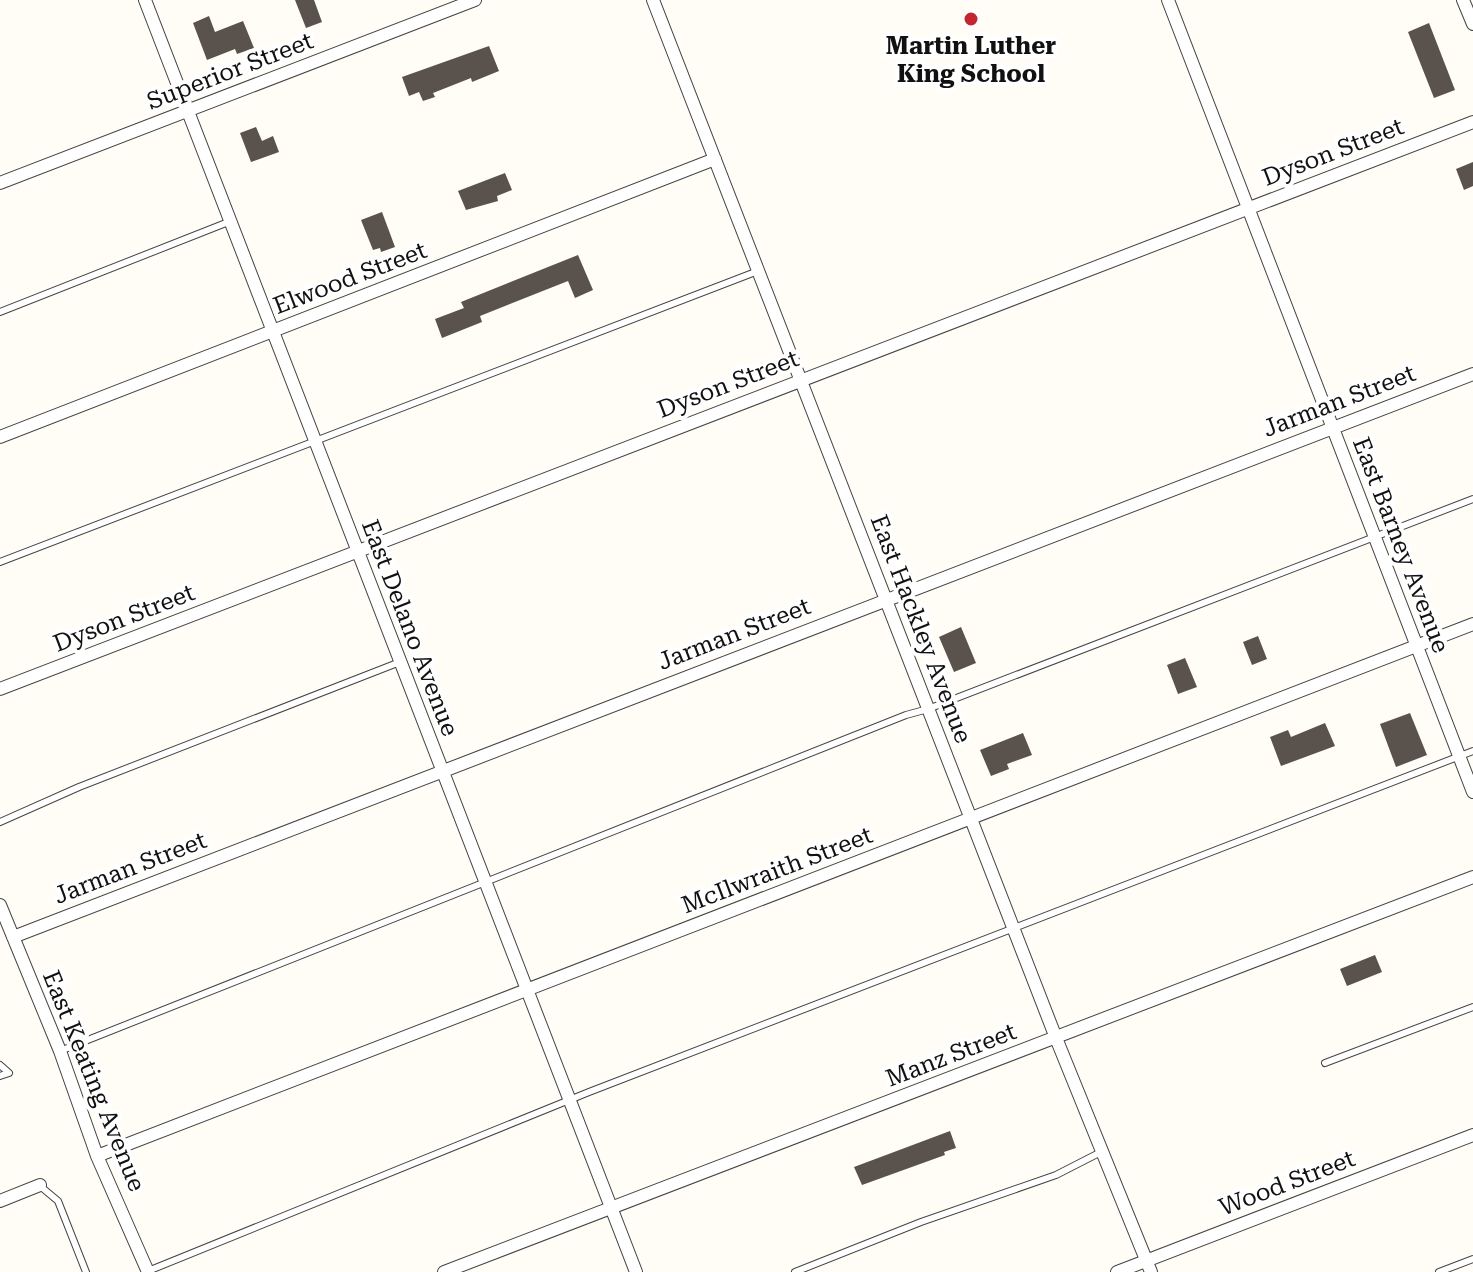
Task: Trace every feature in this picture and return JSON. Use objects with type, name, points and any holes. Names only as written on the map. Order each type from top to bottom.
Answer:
[{"type":"street","name":"East Delano Avenue","points":[[145,0],[636,1272]]},
{"type":"street","name":"Superior Street","points":[[0,183],[475,0]]},
{"type":"street","name":"East Hackley Avenue","points":[[653,0],[1056,1038],[1149,1266]]},
{"type":"street","name":"East Barney Avenue","points":[[1168,0],[1473,792]]},
{"type":"street","points":[[1463,0],[1473,24]]},
{"type":"street","name":"Dyson Street","points":[[0,689],[1473,122]]},
{"type":"street","name":"Elwood Street","points":[[0,437],[715,159]]},
{"type":"street","name":"Jarman Street","points":[[13,937],[1473,374]]},
{"type":"street","name":"McIlwraith Street","points":[[97,1156],[1473,624]]},
{"type":"street","name":"Manz Street","points":[[444,1272],[1473,877]]},
{"type":"street","name":"East Keating Avenue","points":[[0,905],[60,1051],[97,1156],[148,1272]]},
{"type":"street","name":"Wood Street","points":[[1117,1272],[1149,1266],[1473,1135]]},
{"type":"street","points":[[0,1201],[40,1185]]},
{"type":"lane","points":[[0,312],[231,221]]},
{"type":"lane","points":[[0,562],[758,271]]},
{"type":"lane","points":[[60,1051],[892,720],[928,709],[1473,499]]},
{"type":"lane","points":[[0,822],[79,787],[400,662]]},
{"type":"lane","points":[[148,1272],[569,1100],[1473,751]]},
{"type":"lane","points":[[1325,1063],[1473,1007]]},
{"type":"lane","points":[[0,1065],[9,1073],[0,1076]]},
{"type":"lane","points":[[795,1272],[921,1222],[1056,1175],[1102,1151]]},
{"type":"lane","points":[[40,1185],[58,1201],[86,1272]]},
{"type":"lane","points":[[1439,1272],[1473,1259]]},
{"type":"building","points":[[295,0],[314,0],[322,22],[306,28]]},
{"type":"building","points":[[209,16],[215,32],[243,21],[254,48],[237,54],[235,49],[207,60],[193,23]]},
{"type":"building","points":[[1429,23],[1455,90],[1434,98],[1408,32]]},
{"type":"building","points":[[489,46],[499,71],[433,93],[435,97],[423,101],[419,92],[409,96],[402,77]]},
{"type":"building","points":[[256,127],[262,141],[273,136],[279,152],[251,162],[240,133]]},
{"type":"building","points":[[1473,162],[1473,186],[1464,190],[1456,169]]},
{"type":"building","points":[[505,173],[512,190],[497,196],[498,201],[466,210],[458,191]]},
{"type":"building","points":[[382,212],[395,247],[381,252],[380,248],[373,250],[361,220]]},
{"type":"building","points":[[578,255],[593,290],[575,298],[568,281],[480,316],[482,322],[442,338],[435,319],[464,308],[461,302]]},
{"type":"building","points":[[961,627],[976,663],[954,672],[939,637]]},
{"type":"building","points":[[1258,636],[1267,659],[1252,665],[1243,642]]},
{"type":"building","points":[[1185,658],[1197,687],[1178,694],[1167,665]]},
{"type":"building","points":[[1410,713],[1427,755],[1396,767],[1380,724]]},
{"type":"building","points":[[1325,723],[1335,746],[1281,766],[1270,737],[1288,730],[1291,737]]},
{"type":"building","points":[[1023,733],[1032,755],[1007,764],[1009,769],[991,776],[980,750]]},
{"type":"building","points":[[1375,955],[1382,972],[1347,986],[1340,969]]},
{"type":"building","points":[[950,1131],[956,1148],[944,1152],[945,1155],[862,1185],[854,1167]]},
{"type":"place","name":"Martin Luther King School","points":[[971,19]]}]
